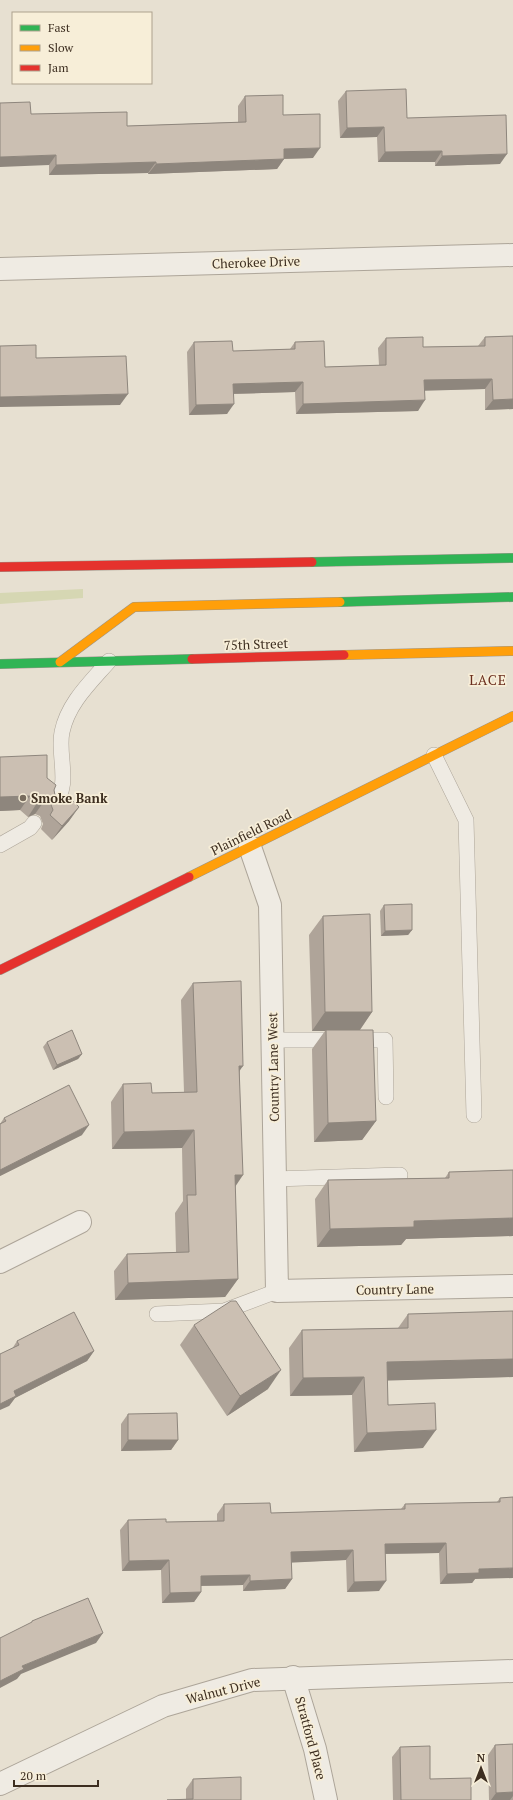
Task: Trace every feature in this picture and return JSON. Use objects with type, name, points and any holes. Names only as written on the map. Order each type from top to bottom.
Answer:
[{"type":"main road","points":[[0,567],[513,558]]},
{"type":"main road","points":[[60,662],[134,607],[513,597]]},
{"type":"main road","name":"75th Street","points":[[0,664],[513,651]]},
{"type":"main road","name":"Plainfield Road","points":[[0,970],[513,716]]},
{"type":"street","name":"Cherokee Drive","points":[[0,269],[513,255]]},
{"type":"street","name":"Country Lane West","points":[[250,846],[270,905],[276,1291]]},
{"type":"street","points":[[0,1262],[80,1222]]},
{"type":"street","name":"Country Lane","points":[[276,1291],[513,1286]]},
{"type":"street","name":"Walnut Drive","points":[[0,1784],[163,1706],[252,1680],[293,1677],[513,1671]]},
{"type":"street","name":"Stratford Place","points":[[293,1677],[315,1749],[326,1800]]},
{"type":"lane","points":[[53,805],[63,788],[62,732],[66,719],[74,701],[109,661]]},
{"type":"lane","points":[[434,755],[466,820],[474,1115]]},
{"type":"lane","points":[[0,845],[30,828],[34,823]]},
{"type":"lane","points":[[272,1040],[385,1040],[386,1096]]},
{"type":"lane","points":[[274,1179],[400,1175]]},
{"type":"lane","points":[[157,1314],[224,1312],[276,1291]]},
{"type":"green space","points":[[83,589],[83,598],[0,604],[0,593]]},
{"type":"building","points":[[406,89],[407,118],[506,115],[507,154],[442,156],[442,151],[385,152],[384,127],[347,128],[346,91]]},
{"type":"building","points":[[283,95],[283,115],[320,114],[320,148],[284,149],[284,159],[156,164],[156,162],[56,165],[56,155],[0,157],[0,103],[30,102],[31,114],[127,112],[127,126],[246,122],[245,96]]},
{"type":"building","points":[[513,336],[513,399],[493,400],[492,379],[424,380],[425,400],[303,404],[303,382],[233,384],[234,404],[196,405],[194,342],[232,341],[233,351],[295,349],[295,342],[324,341],[325,367],[386,365],[386,338],[423,337],[423,347],[485,346],[485,337]]},
{"type":"building","points":[[36,345],[36,358],[126,356],[128,394],[0,397],[0,346]]},
{"type":"building","points":[[47,755],[47,778],[56,785],[54,790],[55,795],[61,800],[69,797],[79,807],[62,826],[50,815],[53,810],[50,802],[45,800],[37,803],[30,796],[0,797],[0,757]]},
{"type":"building","points":[[412,904],[412,930],[385,931],[384,905]]},
{"type":"building","points":[[370,914],[372,1012],[325,1012],[323,916]]},
{"type":"building","points":[[241,981],[243,1066],[239,1066],[243,1175],[235,1175],[238,1279],[128,1283],[127,1254],[189,1252],[187,1195],[196,1195],[194,1130],[124,1132],[123,1084],[151,1083],[152,1093],[197,1092],[193,983]]},
{"type":"building","points":[[72,1030],[82,1054],[57,1065],[47,1042]]},
{"type":"building","points":[[326,1030],[373,1030],[376,1121],[328,1123]]},
{"type":"building","points":[[69,1085],[89,1125],[0,1170],[0,1124],[6,1121],[4,1118]]},
{"type":"building","points":[[513,1170],[513,1218],[414,1221],[414,1227],[330,1229],[328,1180],[449,1178],[449,1172]]},
{"type":"building","points":[[231,1301],[236,1301],[281,1370],[240,1396],[194,1325]]},
{"type":"building","points":[[513,1311],[513,1359],[387,1362],[388,1405],[435,1403],[436,1430],[367,1433],[364,1377],[303,1378],[302,1330],[408,1328],[408,1314]]},
{"type":"building","points":[[74,1312],[94,1351],[14,1391],[16,1396],[0,1404],[0,1354],[19,1345],[17,1341]]},
{"type":"building","points":[[177,1413],[178,1440],[128,1440],[128,1414]]},
{"type":"building","points":[[513,1497],[513,1568],[479,1569],[479,1573],[447,1574],[446,1543],[385,1544],[386,1581],[354,1582],[353,1550],[291,1552],[292,1579],[250,1581],[250,1575],[201,1576],[201,1592],[170,1593],[169,1560],[129,1561],[128,1520],[166,1519],[166,1522],[224,1521],[224,1504],[270,1503],[271,1513],[405,1509],[405,1504],[500,1502],[500,1498]]},
{"type":"building","points":[[88,1598],[103,1633],[22,1666],[24,1669],[0,1681],[0,1638],[32,1621]]},
{"type":"building","points":[[513,1744],[513,1792],[496,1793],[495,1745]]},
{"type":"building","points":[[430,1746],[430,1779],[471,1778],[471,1800],[401,1800],[400,1747]]},
{"type":"building","points":[[241,1777],[241,1800],[167,1800],[193,1799],[193,1779]]},
{"type":"traffic: fast","points":[[312,562],[513,558]]},
{"type":"traffic: fast","points":[[340,602],[513,597]]},
{"type":"traffic: fast","points":[[0,664],[192,659]]},
{"type":"traffic: slow","points":[[60,662],[134,607],[340,602]]},
{"type":"traffic: slow","points":[[344,655],[513,651]]},
{"type":"traffic: slow","points":[[189,877],[513,716]]},
{"type":"traffic: jam","points":[[0,567],[312,562]]},
{"type":"traffic: jam","points":[[192,659],[344,655]]},
{"type":"traffic: jam","points":[[0,970],[189,877]]},
{"type":"place","name":"Smoke Bank","points":[[23,798]]},
{"type":"district","name":"LACE","points":[[488,680]]}]
